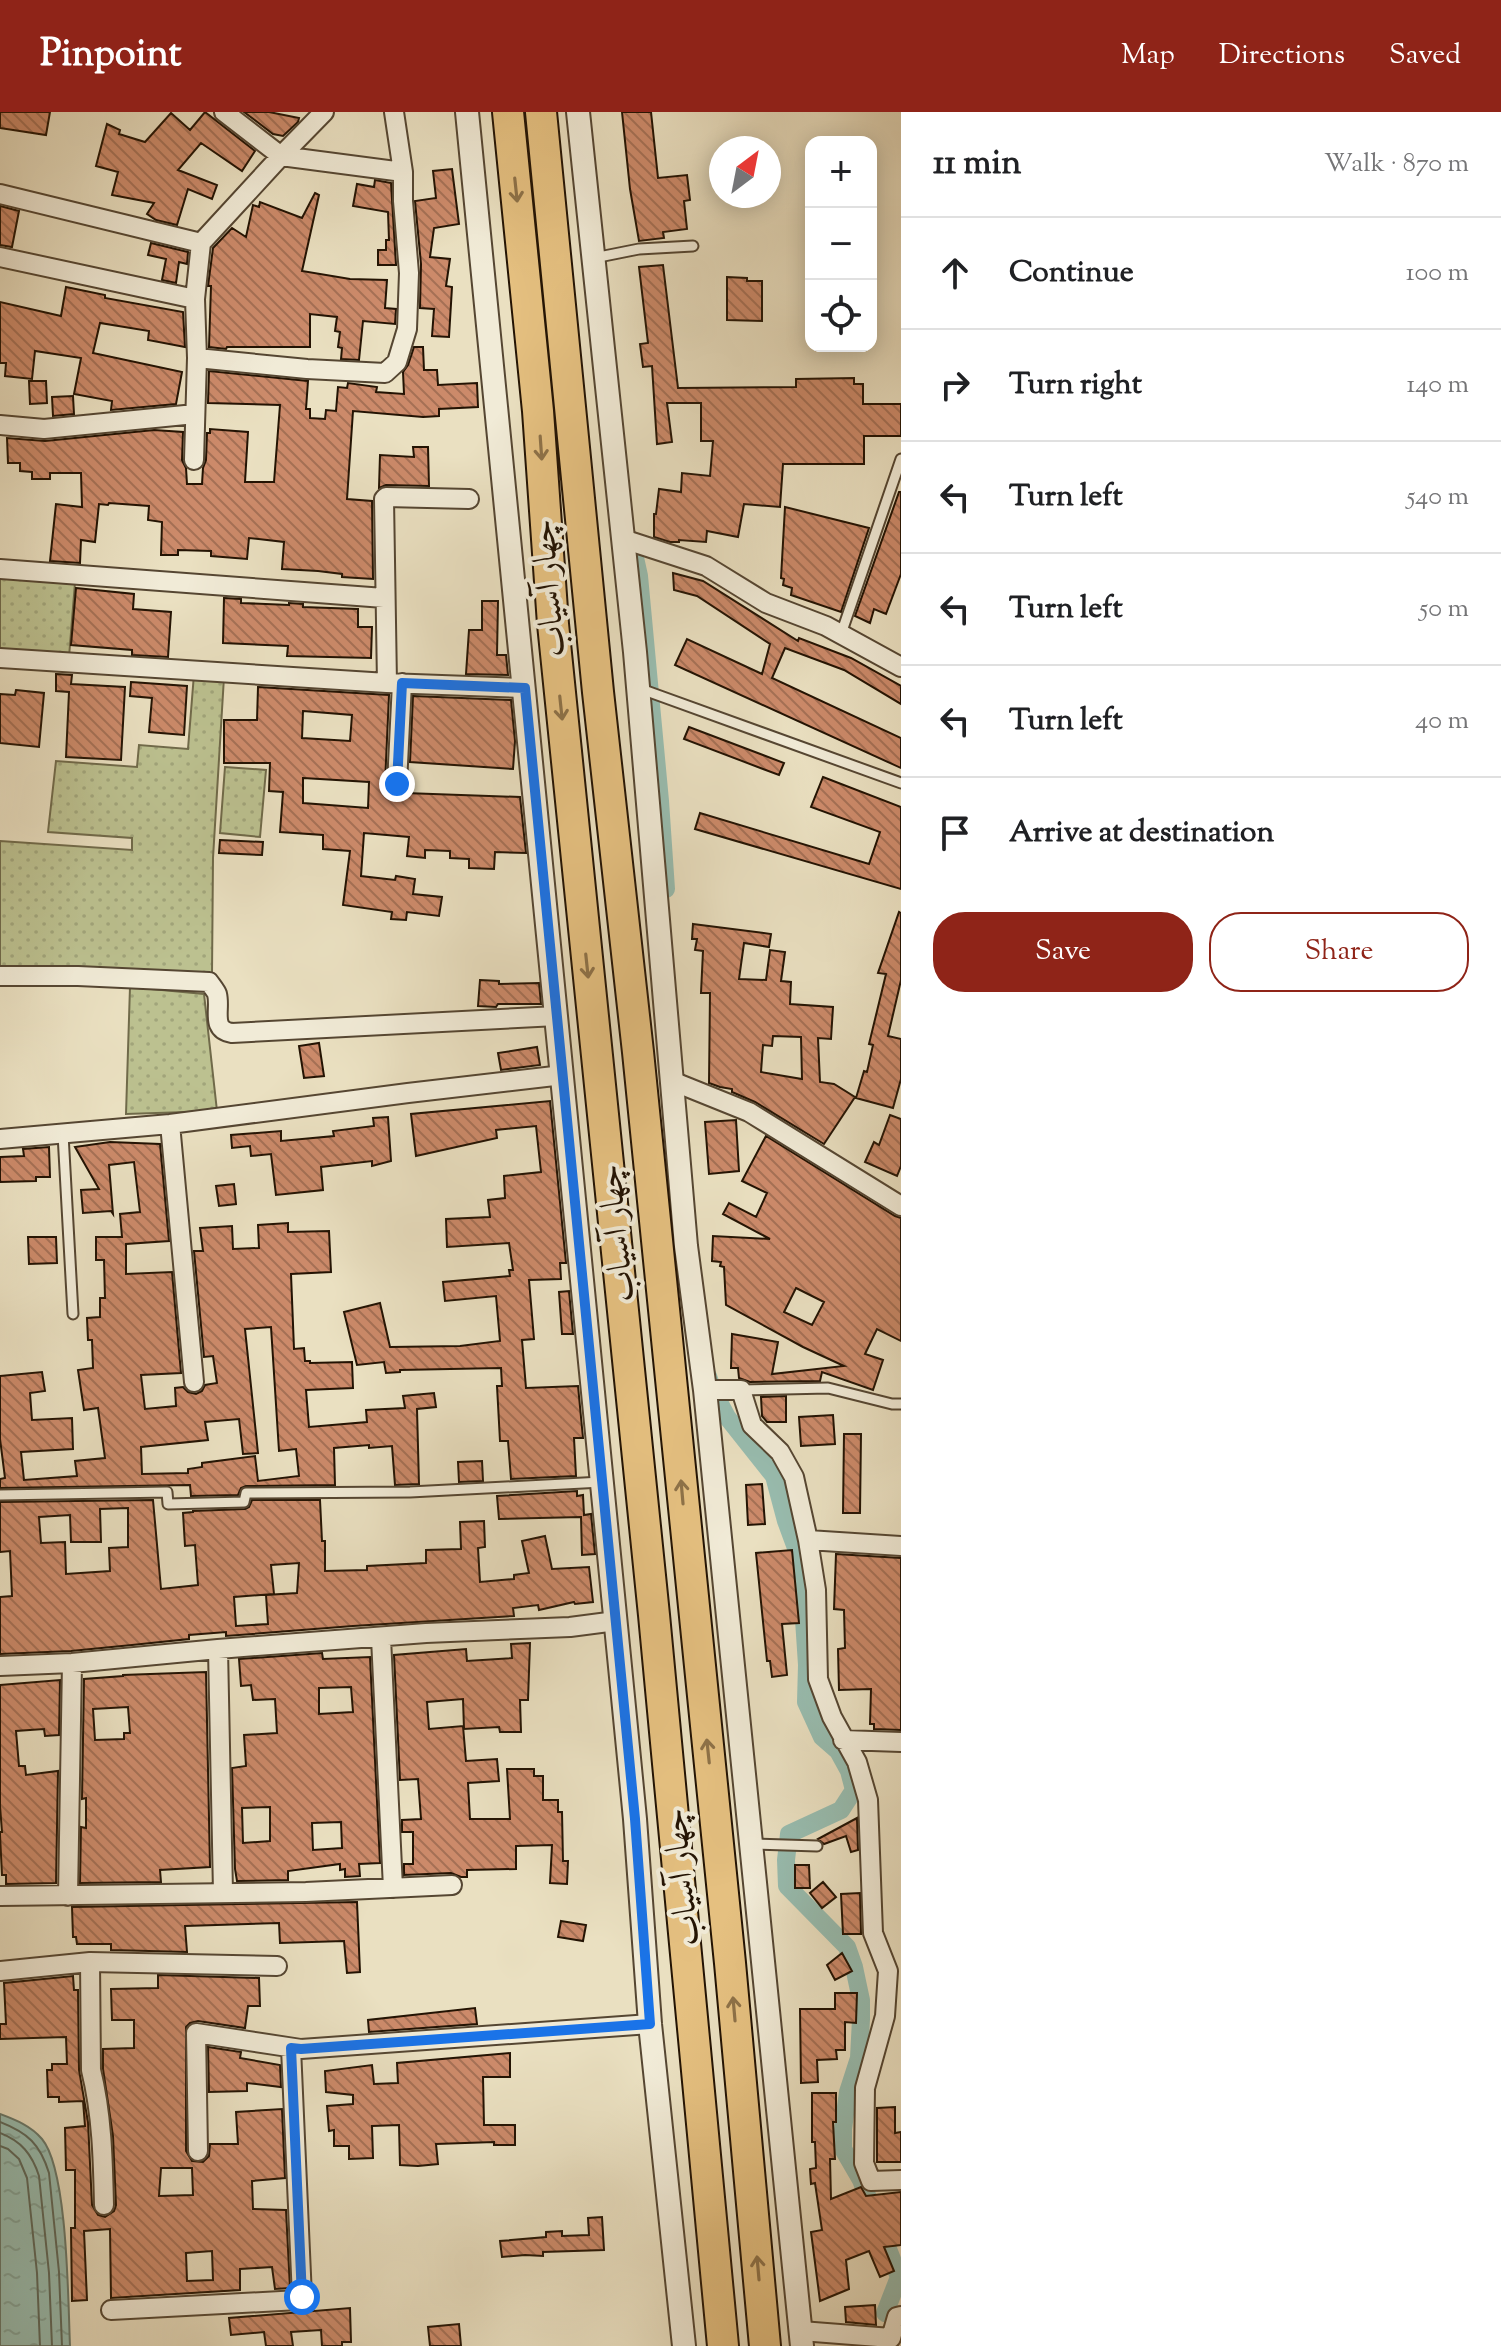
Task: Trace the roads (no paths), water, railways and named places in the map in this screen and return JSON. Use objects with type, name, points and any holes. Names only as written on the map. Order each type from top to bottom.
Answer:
[{"type":"highway","name":"چهار آسیاب","points":[[508,112],[538,411],[553,624],[654,1615],[723,2346]]},
{"type":"highway","name":"چهار آسیاب","points":[[541,112],[695,1613],[765,2346]]},
{"type":"highway","points":[[538,411],[570,410]]},
{"type":"highway","points":[[654,1615],[695,1613]]},
{"type":"street","points":[[224,112],[281,156],[403,172]]},
{"type":"street","points":[[194,460],[195,299],[201,243],[324,112]]},
{"type":"street","points":[[197,358],[385,373],[397,362],[407,329],[409,273],[403,172],[394,112]]},
{"type":"street","points":[[467,112],[635,1819],[650,2024],[684,2346]]},
{"type":"street","points":[[578,112],[680,1084],[686,1246],[724,1390],[802,2339],[889,2342],[897,2317],[901,2316]]},
{"type":"street","points":[[0,194],[201,243]]},
{"type":"street","points":[[0,257],[195,299]]},
{"type":"street","points":[[0,425],[44,429],[195,414]]},
{"type":"street","points":[[397,784],[395,683],[384,598],[384,499],[469,499]]},
{"type":"street","points":[[623,539],[706,566],[766,603],[841,634],[901,667]]},
{"type":"street","points":[[0,569],[384,598]]},
{"type":"street","points":[[0,658],[395,683],[525,688]]},
{"type":"street","points":[[0,976],[209,982],[217,992],[218,1026],[223,1032],[232,1033],[557,1016]]},
{"type":"street","points":[[0,1139],[170,1124],[563,1075]]},
{"type":"street","points":[[680,1084],[749,1112],[901,1206]]},
{"type":"street","points":[[170,1124],[194,1382]]},
{"type":"street","points":[[724,1390],[752,1425],[780,1452],[794,1477],[816,1590],[818,1679],[832,1717],[857,1762],[868,1800],[873,1933],[888,1971],[885,2016],[865,2088],[864,2163],[871,2181],[901,2180]]},
{"type":"street","points":[[808,1540],[901,1546]]},
{"type":"street","points":[[0,1666],[72,1663],[426,1633],[570,1627],[616,1621]]},
{"type":"street","points":[[381,1638],[393,1888]]},
{"type":"street","points":[[218,1649],[223,1892]]},
{"type":"street","points":[[68,1896],[72,1663]]},
{"type":"street","points":[[843,1740],[901,1742]]},
{"type":"street","points":[[0,1896],[306,1892],[452,1885]]},
{"type":"street","points":[[0,1971],[90,1962],[277,1966]]},
{"type":"street","points":[[90,1962],[91,2070],[96,2086],[102,2145],[104,2205]]},
{"type":"street","points":[[198,2151],[196,2033],[291,2048],[317,2048],[650,2024]]},
{"type":"street","points":[[111,2310],[299,2300],[302,2297],[291,2048]]},
{"type":"lane","points":[[594,258],[639,249],[693,246]]},
{"type":"lane","points":[[841,634],[901,459]]},
{"type":"lane","points":[[638,688],[901,783]]},
{"type":"lane","points":[[63,1134],[73,1314]]},
{"type":"lane","points":[[724,1390],[828,1388],[901,1404]]},
{"type":"lane","points":[[0,1495],[167,1492],[168,1504],[244,1502],[246,1493],[410,1492],[602,1482]]},
{"type":"lane","points":[[760,1844],[817,1846]]},
{"type":"water","points":[[0,2114],[33,2130],[51,2155],[62,2207],[70,2346],[0,2346]]},
{"type":"waterway","points":[[632,544],[639,576],[666,889]]},
{"type":"waterway","points":[[708,1376],[727,1417],[774,1476],[800,1559],[807,1665],[806,1702],[822,1737],[838,1751],[849,1771],[854,1790],[841,1810],[789,1834],[787,1886],[847,1947],[854,1967],[861,2000],[859,2058],[848,2092],[843,2149],[861,2180],[899,2277],[885,2313]]}]
